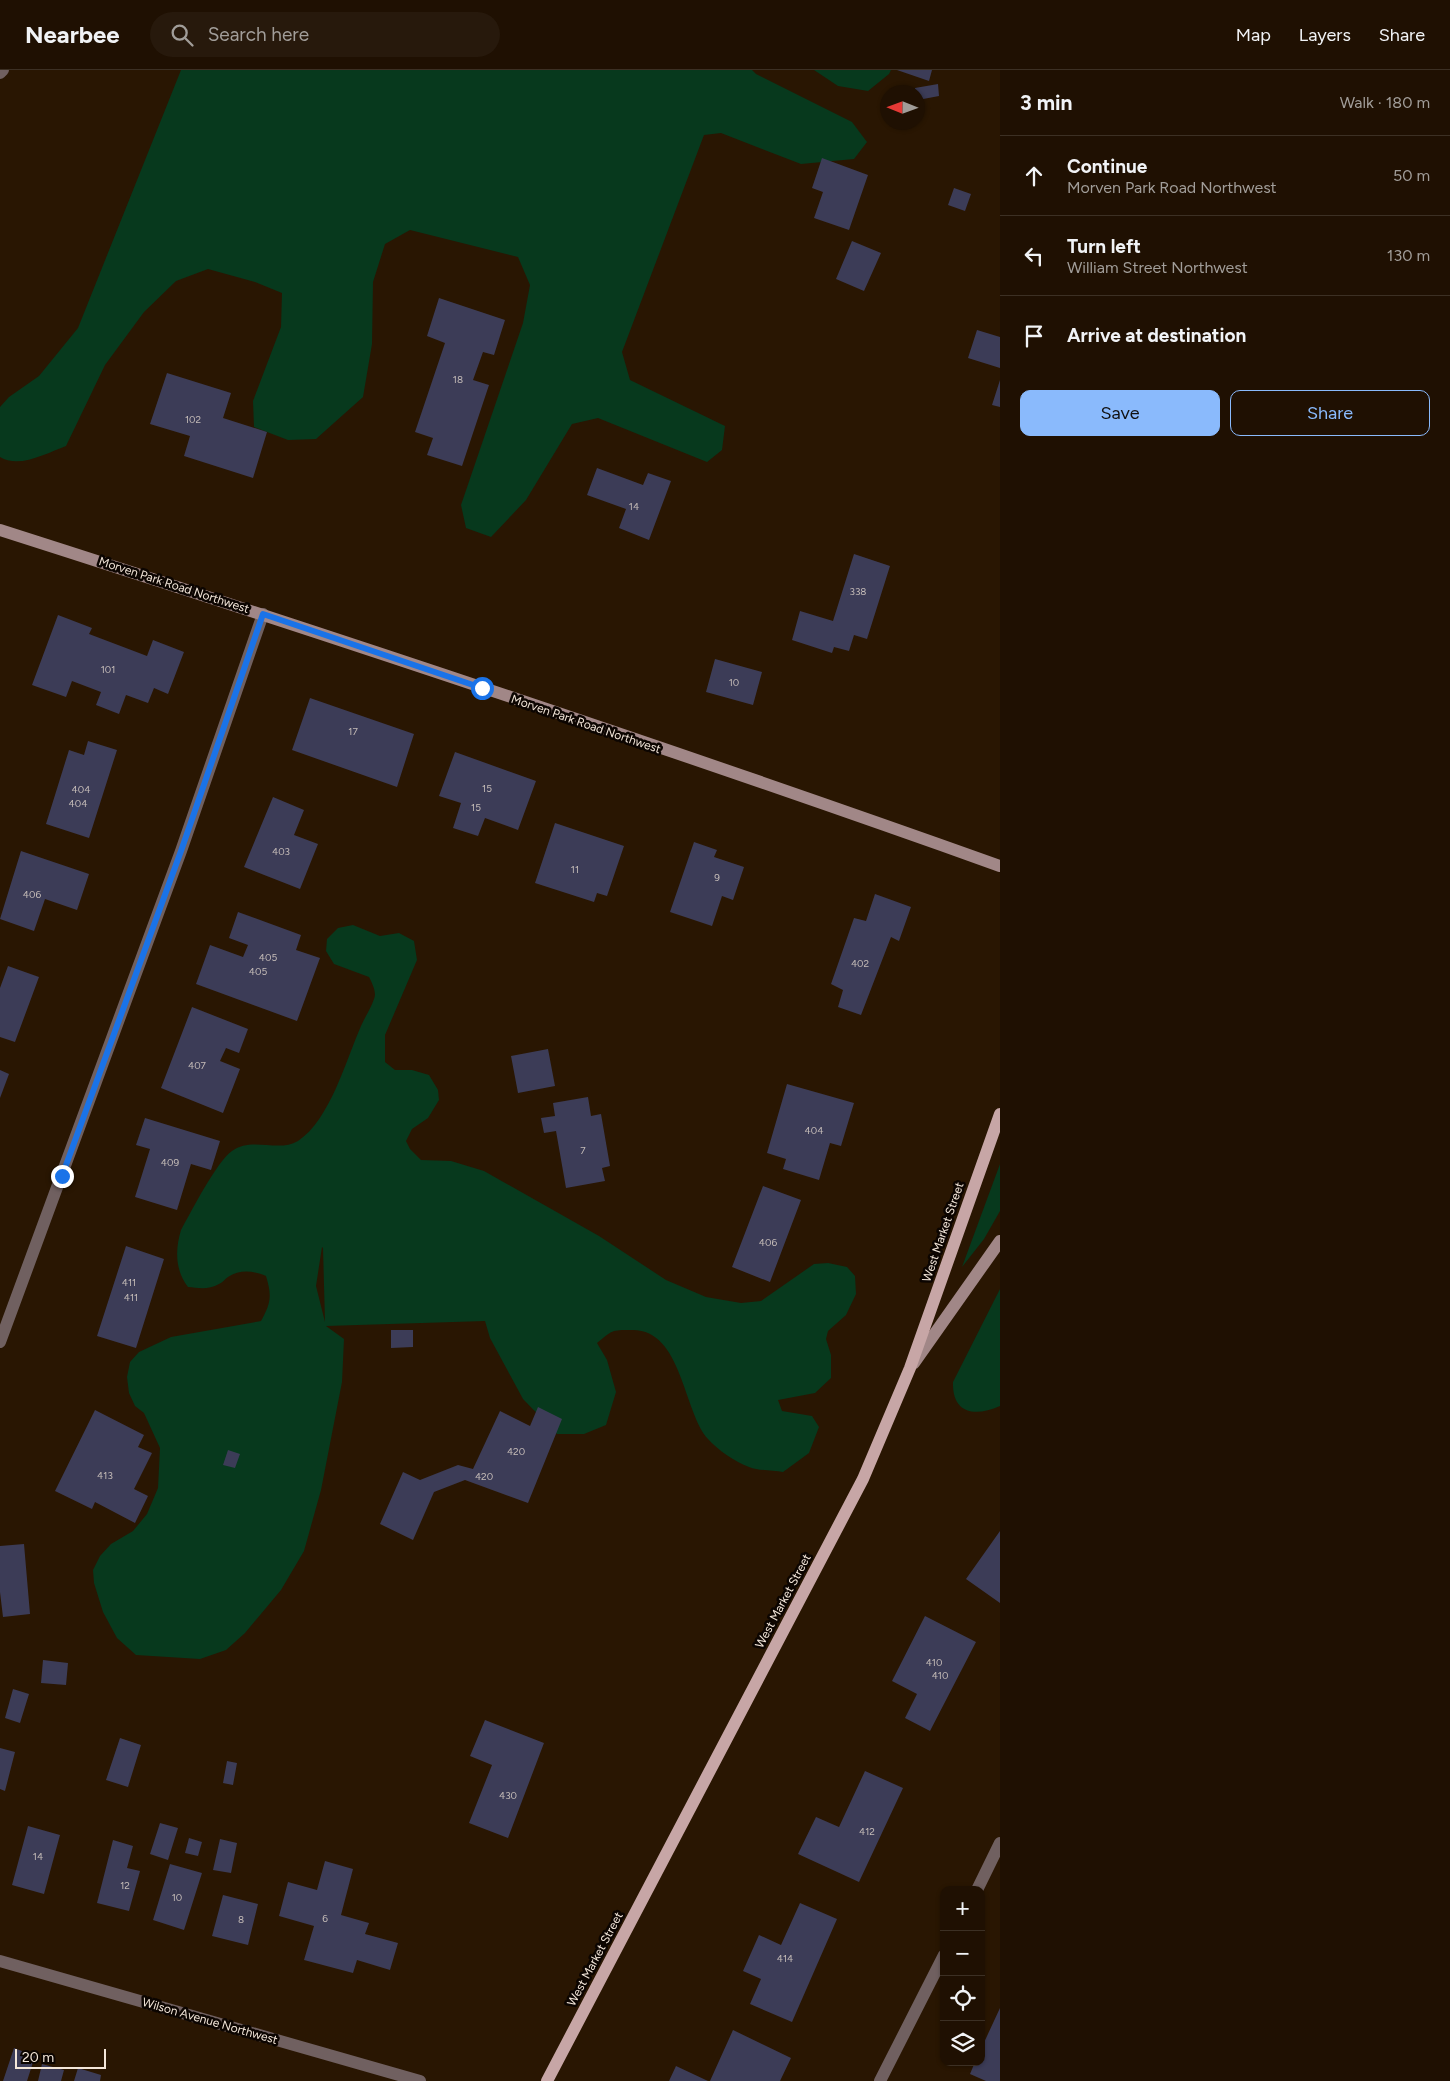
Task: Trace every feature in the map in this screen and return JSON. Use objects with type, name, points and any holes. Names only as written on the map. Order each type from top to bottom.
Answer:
[{"type":"main road","name":"West Market Street","points":[[547,2081],[863,1479],[910,1368],[1000,1114]]},
{"type":"street","points":[[0,73],[3,70]]},
{"type":"street","name":"Morven Park Road Northwest","points":[[0,530],[263,614],[814,800],[1000,866]]},
{"type":"street","points":[[0,1342],[181,851],[263,614]]},
{"type":"street","points":[[910,1368],[1000,1241]]},
{"type":"street","points":[[979,1886],[1000,1843]]},
{"type":"street","name":"Wilson Avenue Northwest","points":[[0,1961],[420,2081]]},
{"type":"street","points":[[880,2081],[940,1963]]},
{"type":"green space","points":[[181,70],[752,70],[756,74],[852,122],[867,142],[854,159],[801,164],[721,133],[704,135],[622,352],[630,380],[725,426],[722,450],[707,462],[598,418],[572,424],[526,500],[491,537],[466,528],[461,505],[523,323],[530,285],[518,257],[410,230],[385,244],[373,282],[372,344],[363,397],[316,439],[288,440],[254,427],[253,401],[281,327],[282,293],[255,282],[208,269],[176,281],[144,312],[105,365],[66,446],[24,461],[8,460],[0,457],[0,407],[9,397],[39,376],[78,328]]},
{"type":"green space","points":[[814,70],[891,70],[889,74],[868,91],[838,86]]},
{"type":"green space","points":[[353,925],[380,936],[399,933],[414,941],[417,960],[385,1035],[385,1062],[395,1070],[412,1070],[429,1075],[438,1090],[439,1100],[428,1118],[412,1129],[406,1141],[410,1149],[421,1160],[451,1161],[484,1171],[599,1236],[666,1280],[706,1297],[741,1303],[761,1301],[814,1264],[828,1263],[847,1267],[855,1276],[856,1294],[846,1315],[828,1331],[826,1339],[831,1355],[831,1378],[815,1393],[778,1400],[782,1411],[812,1416],[819,1427],[809,1453],[783,1472],[757,1469],[744,1465],[727,1455],[708,1439],[700,1426],[671,1356],[661,1342],[648,1333],[631,1330],[616,1331],[610,1333],[597,1343],[607,1360],[616,1392],[606,1425],[584,1434],[557,1434],[523,1399],[490,1338],[485,1321],[326,1326],[344,1339],[342,1382],[321,1490],[304,1551],[281,1590],[245,1633],[226,1650],[200,1659],[136,1655],[117,1638],[103,1612],[94,1583],[93,1570],[100,1556],[111,1544],[133,1531],[147,1514],[158,1488],[160,1448],[144,1413],[135,1406],[129,1393],[127,1377],[130,1362],[139,1352],[171,1337],[261,1321],[264,1315],[269,1304],[270,1294],[266,1276],[261,1274],[242,1272],[233,1274],[211,1287],[188,1287],[178,1267],[179,1237],[181,1230],[219,1165],[232,1151],[248,1145],[282,1146],[298,1141],[319,1119],[328,1104],[375,996],[369,977],[334,964],[326,951],[327,939],[338,928]],"holes":[[[323,1248],[325,1322],[316,1286]]]},
{"type":"green space","points":[[1000,1164],[1000,1211],[984,1239],[962,1267]]},
{"type":"green space","points":[[1000,1289],[1000,1406],[974,1412],[961,1407],[956,1401],[953,1382]]},
{"type":"building","points":[[897,70],[932,70],[929,81]]},
{"type":"building","points":[[938,84],[939,96],[925,99],[925,86]]},
{"type":"building","points":[[822,158],[868,175],[849,230],[814,218],[823,192],[812,188]]},
{"type":"building","points":[[954,188],[971,194],[965,211],[948,205]]},
{"type":"building","points":[[852,241],[881,253],[864,291],[836,279]]},
{"type":"building","points":[[439,298],[505,320],[494,355],[483,352],[473,380],[489,385],[462,466],[427,455],[433,438],[415,432],[445,343],[427,336]]},
{"type":"building","points":[[977,330],[1000,337],[1000,368],[968,358]]},
{"type":"building","points":[[167,373],[231,393],[223,418],[267,432],[253,478],[184,456],[190,436],[150,424]]},
{"type":"building","points":[[1000,380],[1000,407],[992,405]]},
{"type":"building","points":[[597,468],[643,485],[648,473],[671,481],[649,540],[619,528],[626,509],[587,495]]},
{"type":"building","points":[[854,554],[890,566],[867,639],[854,635],[849,651],[834,647],[832,653],[792,640],[800,611],[833,621]]},
{"type":"building","points":[[58,615],[92,628],[89,634],[147,656],[153,640],[184,652],[168,694],[154,688],[148,703],[126,695],[119,714],[96,705],[101,692],[72,681],[66,697],[32,685]]},
{"type":"building","points":[[715,659],[762,672],[753,705],[706,692]]},
{"type":"building","points":[[310,698],[414,734],[397,787],[292,750]]},
{"type":"building","points":[[88,741],[117,750],[89,838],[46,824],[69,750],[84,755]]},
{"type":"building","points":[[455,752],[536,781],[518,830],[485,818],[478,836],[453,828],[461,803],[439,796]]},
{"type":"building","points":[[273,797],[304,810],[294,835],[318,844],[300,889],[244,867]]},
{"type":"building","points":[[555,823],[624,846],[607,896],[597,893],[594,902],[535,883]]},
{"type":"building","points":[[694,842],[717,850],[714,857],[744,867],[733,900],[722,896],[712,926],[670,912]]},
{"type":"building","points":[[21,851],[89,874],[77,910],[45,899],[34,931],[0,919]]},
{"type":"building","points":[[875,894],[911,907],[899,941],[891,937],[861,1015],[838,1007],[843,990],[831,984],[854,918],[866,921]]},
{"type":"building","points":[[238,912],[301,935],[296,950],[320,958],[297,1021],[196,984],[210,945],[243,957],[248,945],[229,938]]},
{"type":"building","points":[[8,966],[39,977],[15,1042],[0,1037],[0,988]]},
{"type":"building","points":[[192,1007],[248,1029],[239,1053],[226,1048],[220,1061],[240,1069],[223,1113],[161,1088]]},
{"type":"building","points":[[548,1049],[555,1086],[518,1093],[511,1056]]},
{"type":"building","points":[[0,1070],[9,1074],[0,1098]]},
{"type":"building","points":[[787,1084],[854,1103],[841,1146],[830,1143],[819,1180],[783,1169],[786,1159],[767,1153]]},
{"type":"building","points":[[588,1097],[591,1116],[601,1114],[610,1166],[602,1168],[605,1181],[566,1188],[556,1131],[544,1133],[541,1118],[555,1116],[553,1103]]},
{"type":"building","points":[[145,1118],[220,1141],[211,1170],[191,1164],[177,1210],[135,1197],[150,1149],[136,1145]]},
{"type":"building","points":[[763,1186],[801,1200],[770,1282],[732,1267]]},
{"type":"building","points":[[126,1246],[164,1259],[136,1348],[97,1336]]},
{"type":"building","points":[[391,1330],[413,1330],[413,1347],[391,1348]]},
{"type":"building","points":[[538,1407],[562,1419],[528,1503],[465,1480],[434,1492],[413,1540],[380,1524],[403,1472],[420,1480],[458,1465],[473,1469],[500,1411],[530,1426]]},
{"type":"building","points":[[95,1410],[144,1435],[138,1447],[152,1453],[134,1489],[148,1496],[135,1523],[95,1502],[92,1509],[55,1491]]},
{"type":"building","points":[[228,1450],[240,1454],[235,1468],[223,1465]]},
{"type":"building","points":[[1000,1531],[1000,1603],[966,1579]]},
{"type":"building","points":[[24,1544],[30,1614],[3,1617],[0,1592],[0,1546]]},
{"type":"building","points":[[925,1616],[976,1642],[930,1731],[905,1718],[917,1694],[892,1681]]},
{"type":"building","points":[[43,1660],[68,1663],[66,1685],[41,1683]]},
{"type":"building","points":[[13,1689],[29,1694],[20,1723],[5,1718]]},
{"type":"building","points":[[485,1720],[544,1743],[508,1838],[469,1823],[492,1765],[470,1756]]},
{"type":"building","points":[[120,1738],[141,1745],[128,1787],[106,1780]]},
{"type":"building","points":[[0,1748],[15,1752],[5,1791],[0,1789]]},
{"type":"building","points":[[227,1761],[237,1763],[233,1785],[223,1783]]},
{"type":"building","points":[[865,1771],[903,1788],[859,1882],[798,1854],[816,1817],[839,1827]]},
{"type":"building","points":[[160,1823],[178,1828],[168,1860],[150,1854]]},
{"type":"building","points":[[28,1826],[60,1835],[44,1894],[12,1885]]},
{"type":"building","points":[[189,1838],[202,1842],[198,1856],[185,1853]]},
{"type":"building","points":[[220,1839],[237,1843],[231,1873],[213,1870]]},
{"type":"building","points":[[113,1840],[133,1846],[127,1868],[140,1871],[129,1911],[97,1903]]},
{"type":"building","points":[[325,1861],[353,1869],[341,1915],[369,1923],[365,1934],[398,1943],[390,1970],[357,1960],[353,1973],[304,1960],[314,1926],[279,1916],[288,1882],[317,1890]]},
{"type":"building","points":[[170,1864],[202,1873],[184,1930],[153,1920]]},
{"type":"building","points":[[223,1895],[258,1904],[248,1945],[212,1936]]},
{"type":"building","points":[[800,1903],[837,1919],[792,2022],[750,2004],[761,1979],[743,1971],[759,1935],[781,1945]]},
{"type":"building","points":[[1000,2008],[1000,2081],[986,2081],[970,2074],[973,2066],[985,2066],[985,2040]]},
{"type":"building","points":[[733,2030],[791,2058],[780,2081],[710,2081]]},
{"type":"building","points":[[14,2048],[35,2056],[27,2081],[3,2081]]},
{"type":"building","points":[[42,2064],[64,2070],[61,2081],[38,2081]]},
{"type":"building","points":[[676,2066],[708,2081],[669,2081]]},
{"type":"building","points":[[78,2068],[101,2075],[100,2081],[74,2081]]},
{"type":"route","points":[[62,1176],[181,851],[263,614],[482,688]]}]
